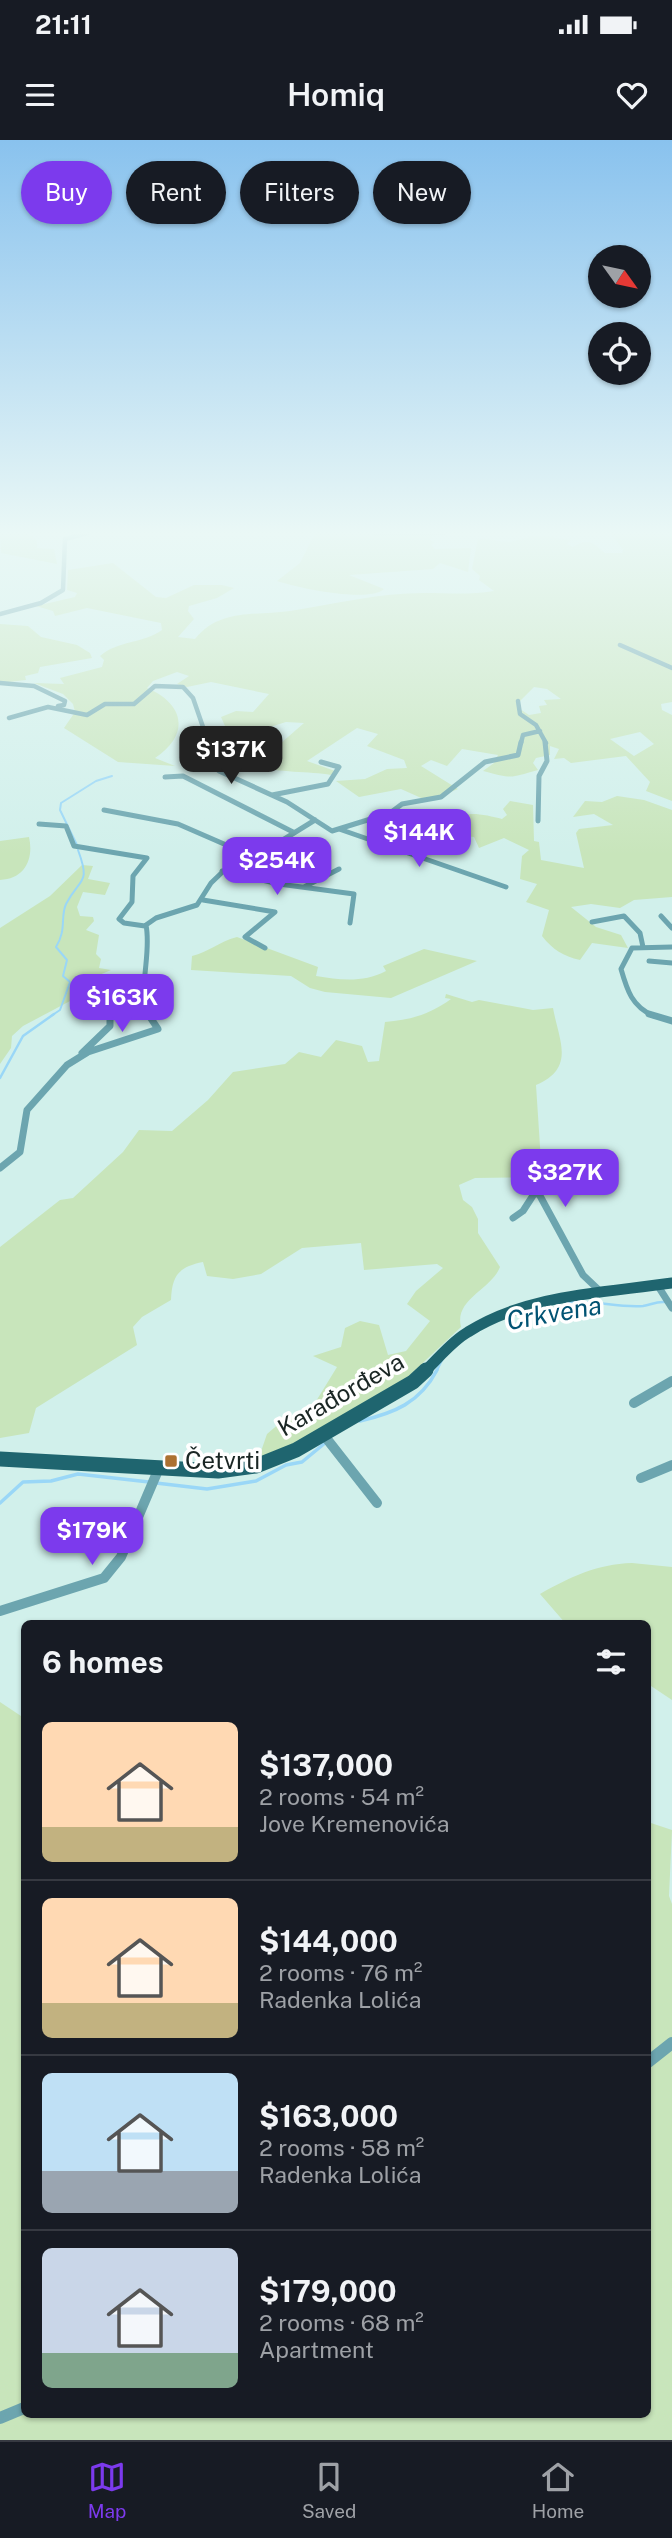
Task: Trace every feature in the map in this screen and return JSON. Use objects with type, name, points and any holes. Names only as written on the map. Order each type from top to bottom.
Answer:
[{"type":"main road","name":"Karađorđeva","points":[[0,1459],[156,1478],[256,1466],[327,1439],[413,1382],[477,1325],[502,1313],[551,1300],[601,1293],[660,1291],[672,1283]]},
{"type":"street","points":[[620,645],[672,668]]},
{"type":"street","points":[[0,683],[18,681],[40,687],[54,693],[66,703],[9,718]]},
{"type":"street","points":[[51,707],[87,715],[108,703],[134,704],[155,686],[186,688],[199,713],[203,727],[198,738],[208,761],[219,771],[272,795],[331,830],[390,813],[402,804],[445,795],[485,762],[518,755],[523,735],[540,732]]},
{"type":"street","points":[[518,701],[520,713],[534,723],[549,752],[539,776],[538,821]]},
{"type":"street","points":[[272,795],[328,784],[339,767],[321,762]]},
{"type":"street","points":[[165,777],[183,776],[293,832]]},
{"type":"street","points":[[104,810],[139,814],[185,826],[247,854]]},
{"type":"street","points":[[145,926],[151,920],[185,911],[203,900],[211,883],[222,871],[247,854],[270,848],[315,820]]},
{"type":"street","points":[[39,824],[66,826],[74,846],[147,858],[133,876],[132,902],[119,919],[124,923],[145,926]]},
{"type":"street","points":[[339,829],[506,887]]},
{"type":"street","points":[[303,888],[339,869]]},
{"type":"street","points":[[222,871],[303,888],[355,895],[350,923]]},
{"type":"street","points":[[203,900],[274,911],[275,916],[245,937],[265,947]]},
{"type":"street","points":[[592,922],[624,916],[640,933],[643,947]]},
{"type":"street","points":[[661,916],[672,928]]},
{"type":"street","points":[[72,1062],[89,1053],[158,1029],[148,1014],[145,1002],[145,970],[150,944],[145,926]]},
{"type":"street","points":[[672,947],[631,949],[621,969],[629,999],[651,1017],[672,1021]]},
{"type":"street","points":[[649,961],[672,963]]},
{"type":"street","points":[[0,1168],[24,1147],[24,1121],[30,1105],[110,1026],[110,979]]},
{"type":"street","points":[[513,1219],[523,1211],[535,1193],[538,1194],[583,1275],[601,1293]]},
{"type":"street","points":[[660,1291],[672,1308]]},
{"type":"street","points":[[634,1403],[672,1381]]},
{"type":"street","points":[[327,1439],[377,1503]]},
{"type":"street","points":[[641,1478],[672,1465]]},
{"type":"street","points":[[0,1611],[93,1584],[104,1578],[121,1557],[156,1478]]},
{"type":"street","points":[[651,2060],[672,2043]]},
{"type":"street","points":[[0,2417],[21,2409]]},
{"type":"green space","points":[[0,640],[56,640],[77,645],[90,653],[92,658],[40,667],[38,673],[25,676],[26,680],[0,683]]},
{"type":"green space","points":[[138,640],[672,640],[672,702],[661,704],[662,710],[672,715],[672,801],[646,791],[650,782],[626,756],[571,763],[564,758],[554,759],[559,749],[550,746],[550,755],[536,758],[533,763],[538,770],[516,776],[483,771],[494,763],[498,755],[462,749],[447,766],[431,760],[421,766],[458,789],[428,801],[401,789],[359,797],[336,781],[365,779],[387,769],[407,768],[404,760],[367,746],[378,734],[357,728],[307,761],[335,771],[331,775],[260,766],[277,755],[273,750],[304,723],[286,722],[251,733],[225,726],[221,717],[236,711],[253,712],[269,694],[211,682],[187,687],[177,684],[189,676],[177,672],[153,681],[147,688],[169,702],[175,711],[178,730],[174,740],[155,758],[175,766],[118,762],[64,728],[75,712],[73,704],[63,694],[34,683],[64,684],[60,678],[102,667],[104,660],[100,656],[123,644]],"holes":[[[534,687],[547,689],[561,699],[544,700],[547,705],[539,706],[541,713],[529,715],[520,709],[519,702]],[[640,732],[654,744],[634,756],[610,739]]]},
{"type":"green space","points":[[617,796],[644,800],[672,810],[672,897],[634,900],[620,908],[591,904],[571,907],[596,927],[621,935],[628,948],[592,943],[580,960],[559,952],[546,941],[542,936],[549,910],[526,902],[537,884],[520,879],[522,856],[529,850],[504,838],[479,848],[474,837],[456,835],[444,827],[449,821],[463,815],[479,814],[502,819],[507,815],[503,809],[510,801],[533,805],[534,841],[539,842],[541,860],[584,868],[576,833],[579,829],[613,825],[594,814],[573,817],[585,801],[602,802]]},
{"type":"green space","points":[[29,837],[30,853],[26,866],[16,876],[0,880],[0,841]]},
{"type":"green space","points":[[82,865],[93,866],[88,879],[110,883],[105,895],[83,892],[77,907],[80,916],[93,917],[94,921],[86,930],[99,935],[96,954],[101,959],[99,968],[111,970],[81,983],[72,1000],[23,1026],[12,1036],[11,1048],[0,1064],[0,928],[50,896]]},
{"type":"green space","points":[[237,937],[318,967],[316,976],[334,979],[351,980],[377,975],[386,971],[383,966],[424,949],[477,961],[391,998],[325,992],[310,988],[291,976],[191,970],[192,956]]},
{"type":"green space","points":[[446,994],[472,1002],[479,1000],[533,1010],[553,1008],[562,1052],[561,1062],[556,1070],[536,1085],[542,1177],[475,1178],[459,1185],[463,1200],[472,1207],[478,1219],[478,1233],[500,1267],[463,1309],[461,1327],[409,1376],[256,1466],[267,1434],[281,1422],[310,1411],[337,1367],[313,1356],[341,1347],[345,1328],[360,1321],[379,1325],[388,1355],[406,1351],[430,1321],[407,1304],[416,1291],[443,1268],[437,1264],[364,1270],[361,1243],[302,1248],[261,1274],[233,1279],[207,1276],[203,1262],[182,1270],[175,1279],[171,1300],[142,1317],[133,1327],[137,1345],[36,1408],[29,1433],[0,1438],[0,1247],[60,1200],[73,1198],[123,1152],[139,1130],[172,1131],[208,1100],[233,1072],[285,1064],[299,1052],[321,1057],[336,1040],[362,1046],[368,1062],[379,1061],[385,1022],[412,1018],[435,1009],[451,999],[445,998]]},
{"type":"green space","points":[[619,1564],[672,1567],[672,1700],[651,1686],[651,1620],[563,1620],[540,1594],[584,1572]]},
{"type":"green space","points":[[0,1702],[21,1716],[21,2418],[651,2418],[651,1823],[672,1830],[669,1896],[672,1904],[672,2440],[0,2440]]},
{"type":"waterway","points":[[77,845],[60,810],[61,803],[96,781],[112,776]]},
{"type":"waterway","points":[[54,1014],[60,1010],[70,982],[63,976],[67,960],[56,947],[61,935],[66,904],[84,875],[78,850]]},
{"type":"waterway","points":[[0,1078],[23,1036],[54,1014]]},
{"type":"waterway","name":"Crkvena","points":[[569,1302],[634,1306],[665,1302]]},
{"type":"waterway","name":"Crkvena","points":[[437,1370],[442,1360]]},
{"type":"waterway","name":"Crkvena","points":[[360,1421],[405,1405],[423,1391],[437,1370]]},
{"type":"waterway","name":"Crkvena","points":[[156,1483],[207,1489],[256,1481],[286,1465],[302,1462],[325,1443]]},
{"type":"waterway","name":"Crkvena","points":[[0,1503],[23,1482],[51,1481],[78,1474],[149,1482]]},
{"type":"place","name":"Četvrti","points":[[171,1461]]}]
